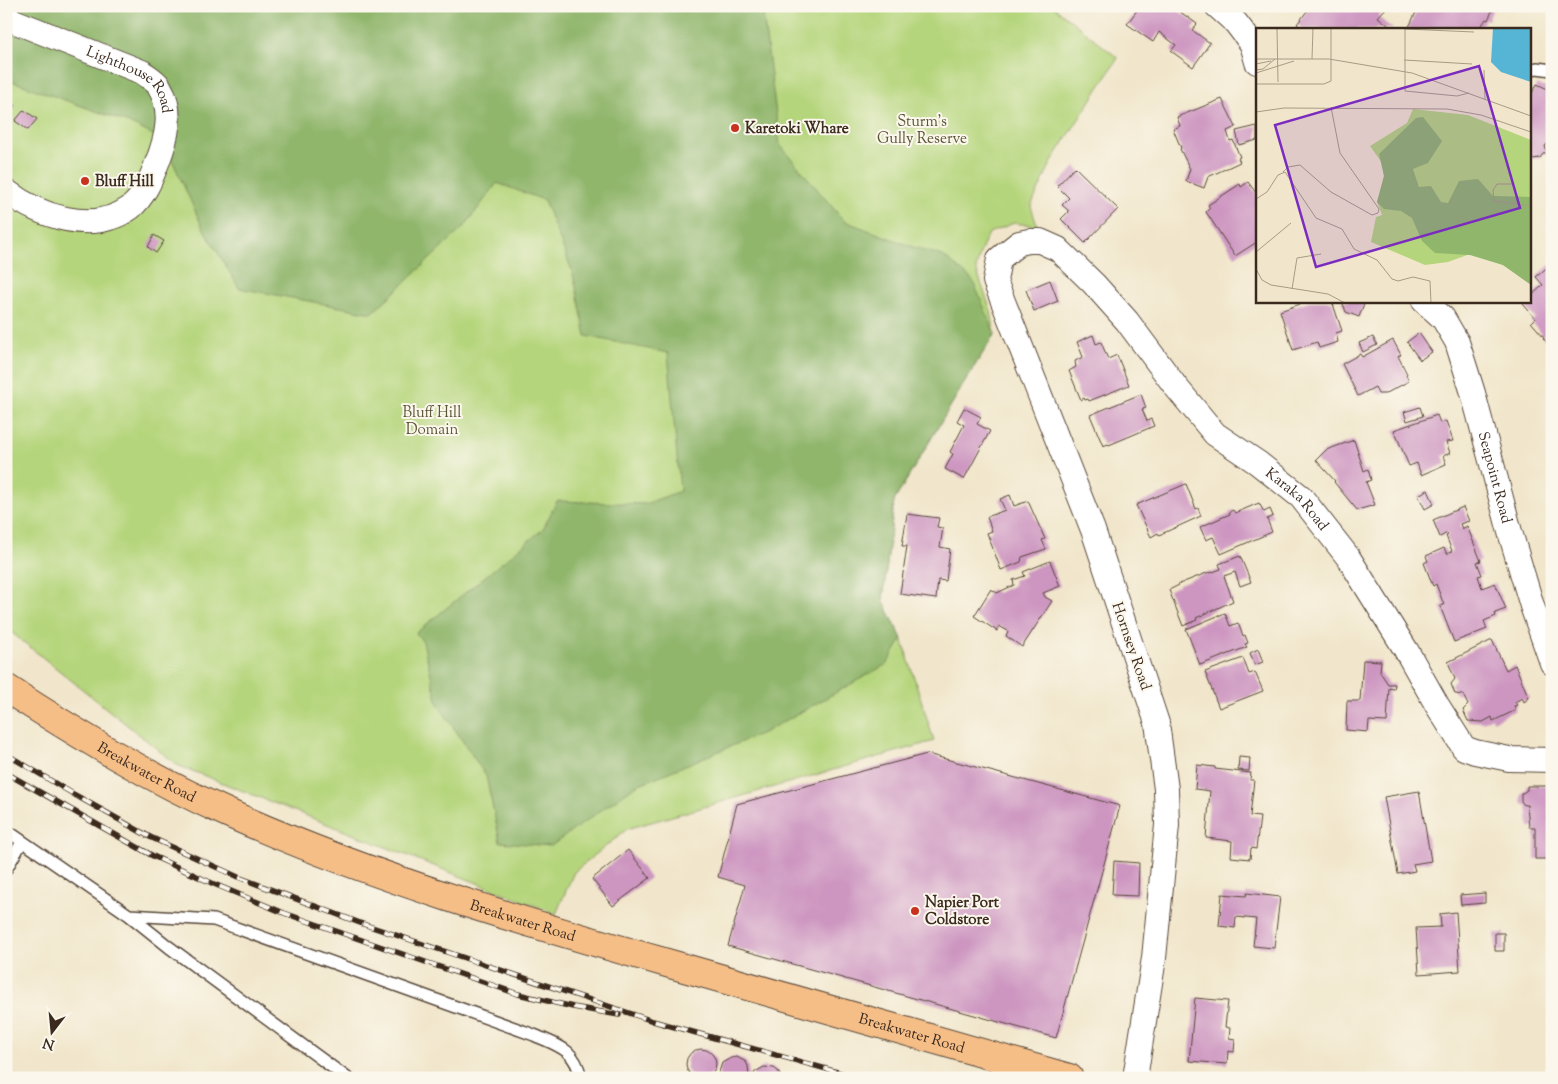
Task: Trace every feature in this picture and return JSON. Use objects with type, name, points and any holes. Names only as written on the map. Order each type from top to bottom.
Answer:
[{"type":"highway","name":"Breakwater Road","points":[[6,688],[84,738],[154,777],[230,814],[356,864],[544,928],[1069,1078]]},
{"type":"street","points":[[1217,6],[1236,23],[1252,44],[1256,58]]},
{"type":"street","name":"Lighthouse Road","points":[[6,18],[142,72],[158,85],[166,102],[168,123],[165,144],[150,182],[130,207],[112,217],[92,223],[58,217],[18,200],[6,191]]},
{"type":"street","name":"Karaka Road","points":[[1019,243],[1040,241],[1058,249],[1094,284],[1127,321],[1176,387],[1215,434],[1258,463],[1301,497],[1348,557],[1464,748],[1509,759],[1552,760]]},
{"type":"street","name":"Hornsey Road","points":[[1019,243],[999,259],[995,281],[1094,530],[1158,723],[1162,751],[1167,825],[1154,958],[1135,1078]]},
{"type":"street","name":"Seapoint Road","points":[[1425,302],[1442,318],[1457,342],[1473,393],[1529,597],[1552,663]]},
{"type":"lane","points":[[1530,70],[1536,68],[1552,70]]},
{"type":"lane","points":[[6,830],[129,915],[169,947],[347,1078]]},
{"type":"lane","points":[[6,869],[22,842]]},
{"type":"lane","points":[[129,915],[214,920],[534,1035],[562,1048],[576,1060],[581,1078]]},
{"type":"green space","name":"Bluff Hill Domain","points":[[6,6],[1053,6],[1118,58],[1052,161],[1031,206],[1037,226],[1014,223],[989,233],[980,253],[976,269],[991,311],[995,334],[894,501],[883,600],[902,639],[934,741],[627,829],[574,872],[556,914],[177,765],[6,628]]},
{"type":"green space","points":[[6,6],[762,6],[780,145],[844,221],[943,256],[973,281],[995,334],[894,501],[883,600],[902,639],[887,664],[765,732],[635,786],[551,846],[500,842],[486,776],[438,704],[423,642],[416,633],[543,529],[557,501],[645,504],[680,491],[668,353],[586,336],[573,273],[544,200],[497,183],[464,227],[372,313],[239,288],[202,226],[163,140],[129,123],[6,79]]},
{"type":"building","points":[[1140,6],[1172,6],[1197,24],[1192,30],[1210,43],[1193,67],[1171,51],[1176,45],[1159,32],[1153,42],[1127,24]]},
{"type":"building","points":[[1311,6],[1384,6],[1386,8],[1378,17],[1392,28],[1302,28],[1297,24]]},
{"type":"building","points":[[1419,6],[1492,6],[1491,9],[1493,9],[1488,20],[1486,19],[1480,28],[1408,28]]},
{"type":"building","points":[[1537,84],[1552,91],[1552,140],[1545,146],[1547,153],[1543,154],[1540,158],[1530,159],[1530,97]]},
{"type":"building","points":[[6,99],[15,105],[9,115],[6,113]]},
{"type":"building","points":[[1222,99],[1236,127],[1227,131],[1230,141],[1233,140],[1240,157],[1238,158],[1240,162],[1208,177],[1204,188],[1186,181],[1190,169],[1173,129],[1180,126],[1177,117]]},
{"type":"building","points":[[24,110],[37,119],[28,130],[15,121]]},
{"type":"building","points":[[1256,126],[1256,140],[1239,145],[1236,131]]},
{"type":"building","points":[[1075,167],[1118,209],[1085,243],[1061,219],[1069,211],[1062,205],[1069,198],[1057,186]]},
{"type":"building","points":[[1248,182],[1256,193],[1256,243],[1235,256],[1206,212],[1210,208],[1208,205],[1240,184],[1241,187]]},
{"type":"building","points":[[154,235],[164,241],[156,253],[148,247]]},
{"type":"building","points":[[1550,265],[1552,266],[1552,348],[1531,322],[1535,318],[1523,304],[1530,302],[1530,297],[1543,285],[1536,277]]},
{"type":"building","points":[[1050,280],[1058,301],[1034,311],[1026,290]]},
{"type":"building","points":[[1306,302],[1332,302],[1342,331],[1336,333],[1338,342],[1319,348],[1317,342],[1293,350],[1280,311]]},
{"type":"building","points":[[1342,302],[1365,302],[1359,317],[1346,312]]},
{"type":"building","points":[[1419,333],[1432,352],[1420,360],[1407,342]]},
{"type":"building","points":[[1093,335],[1096,344],[1101,342],[1108,359],[1117,355],[1129,385],[1089,401],[1084,398],[1081,400],[1069,371],[1076,367],[1075,361],[1083,357],[1077,342]]},
{"type":"building","points":[[1373,337],[1377,345],[1363,352],[1359,343]]},
{"type":"building","points":[[1393,340],[1401,355],[1398,356],[1409,381],[1385,394],[1378,394],[1375,387],[1358,396],[1342,364],[1360,354],[1362,357]]},
{"type":"building","points":[[1141,394],[1146,408],[1142,409],[1147,421],[1151,419],[1154,426],[1103,446],[1090,415]]},
{"type":"building","points":[[1420,407],[1423,416],[1407,421],[1404,412]]},
{"type":"building","points":[[964,408],[981,417],[977,424],[990,431],[964,479],[945,469],[953,454],[950,452],[964,425],[957,421]]},
{"type":"building","points":[[1437,415],[1440,423],[1446,421],[1453,441],[1446,442],[1450,453],[1443,456],[1446,464],[1421,475],[1417,463],[1409,466],[1394,430]]},
{"type":"building","points":[[1354,440],[1364,471],[1368,469],[1371,480],[1366,482],[1375,505],[1357,510],[1316,460],[1326,450]]},
{"type":"building","points":[[1186,484],[1196,509],[1198,508],[1201,516],[1151,537],[1136,505]]},
{"type":"building","points":[[1428,490],[1434,504],[1425,509],[1418,495]]},
{"type":"building","points":[[1010,495],[1014,506],[1028,501],[1045,539],[1042,540],[1046,549],[1022,557],[1021,562],[1001,570],[987,533],[992,531],[987,517],[1005,510],[1000,499]]},
{"type":"building","points":[[1259,503],[1264,512],[1270,509],[1273,516],[1267,519],[1272,532],[1221,554],[1213,537],[1206,540],[1200,527],[1230,514],[1229,512],[1233,510],[1235,513]]},
{"type":"building","points":[[1463,507],[1469,521],[1460,524],[1462,529],[1467,526],[1481,561],[1477,562],[1482,575],[1478,576],[1482,588],[1495,583],[1506,609],[1495,613],[1496,616],[1484,621],[1487,629],[1454,642],[1440,606],[1444,605],[1436,584],[1433,586],[1424,563],[1428,561],[1426,556],[1444,548],[1447,554],[1452,551],[1446,536],[1448,535],[1447,533],[1440,537],[1433,520]]},
{"type":"building","points":[[907,514],[939,518],[937,527],[943,528],[940,547],[950,549],[946,581],[938,580],[936,599],[900,594],[907,546],[902,546]]},
{"type":"building","points":[[1240,556],[1251,582],[1240,586],[1235,572],[1224,576],[1233,601],[1183,626],[1169,590],[1179,584],[1221,569],[1219,564]]},
{"type":"building","points":[[1050,561],[1060,586],[1043,593],[1045,597],[1052,601],[1022,647],[1006,636],[1008,631],[999,626],[997,631],[974,616],[991,589],[997,593],[1014,585],[1013,580],[1025,576],[1023,572]]},
{"type":"building","points":[[1225,613],[1230,626],[1238,623],[1248,643],[1245,644],[1247,647],[1200,665],[1186,629]]},
{"type":"building","points":[[1492,640],[1506,670],[1515,665],[1529,698],[1524,702],[1522,698],[1515,702],[1517,705],[1514,706],[1516,710],[1493,721],[1492,717],[1483,722],[1468,721],[1463,710],[1468,705],[1463,695],[1455,694],[1451,684],[1455,679],[1448,662]]},
{"type":"building","points":[[1258,649],[1263,662],[1255,665],[1250,653]]},
{"type":"building","points":[[1243,658],[1249,674],[1255,672],[1263,691],[1219,708],[1205,672]]},
{"type":"building","points":[[1363,660],[1381,661],[1380,672],[1388,684],[1395,684],[1394,689],[1389,688],[1387,722],[1369,721],[1368,732],[1346,730],[1347,701],[1360,701]]},
{"type":"building","name":"Napier Port Coldstore","points":[[927,754],[1120,806],[1056,1038],[728,946],[745,885],[718,877],[737,804]]},
{"type":"building","points":[[1239,757],[1250,758],[1249,771],[1238,770]]},
{"type":"building","points":[[1197,765],[1251,773],[1250,780],[1254,780],[1250,816],[1260,817],[1256,849],[1251,848],[1250,859],[1231,857],[1232,841],[1206,838],[1210,791],[1195,789]]},
{"type":"building","points":[[1527,786],[1552,786],[1552,859],[1535,859],[1535,827],[1529,827],[1527,805],[1524,805],[1521,801],[1521,794],[1527,790]]},
{"type":"building","points":[[1419,791],[1431,861],[1413,864],[1415,871],[1398,874],[1384,797]]},
{"type":"building","points":[[628,850],[650,878],[613,906],[592,879]]},
{"type":"building","points":[[1114,861],[1139,863],[1138,896],[1112,895]]},
{"type":"building","points":[[1247,893],[1280,897],[1274,948],[1253,946],[1256,919],[1236,917],[1235,928],[1219,926],[1222,894],[1246,896]]},
{"type":"building","points":[[1485,893],[1485,903],[1461,905],[1460,895]]},
{"type":"building","points":[[1456,912],[1460,971],[1419,974],[1416,928],[1441,927],[1440,914]]},
{"type":"building","points":[[1495,933],[1504,933],[1504,951],[1495,951]]},
{"type":"building","points":[[1195,998],[1228,1001],[1225,1027],[1230,1028],[1229,1038],[1235,1039],[1234,1052],[1228,1051],[1227,1064],[1189,1061]]},
{"type":"building","points":[[701,1049],[712,1053],[716,1064],[712,1075],[701,1079],[690,1075],[686,1064],[690,1053]]},
{"type":"building","points":[[737,1057],[746,1062],[749,1078],[719,1078],[722,1063]]},
{"type":"building","points":[[764,1067],[774,1068],[778,1071],[781,1078],[752,1078],[755,1072]]},
{"type":"railway","points":[[6,754],[150,837],[238,877],[360,923],[653,1021],[859,1078]]},
{"type":"railway","points":[[6,773],[153,856],[284,913],[518,994],[573,1007],[619,1015]]},
{"type":"place","name":"Karetoki Whare","points":[[735,128]]},
{"type":"place","name":"Bluff Hill","points":[[85,181]]},
{"type":"place","name":"Napier Port Coldstore","points":[[915,911]]},
{"type":"park label","name":"Sturm's Gully Reserve","points":[[922,130]]}]
